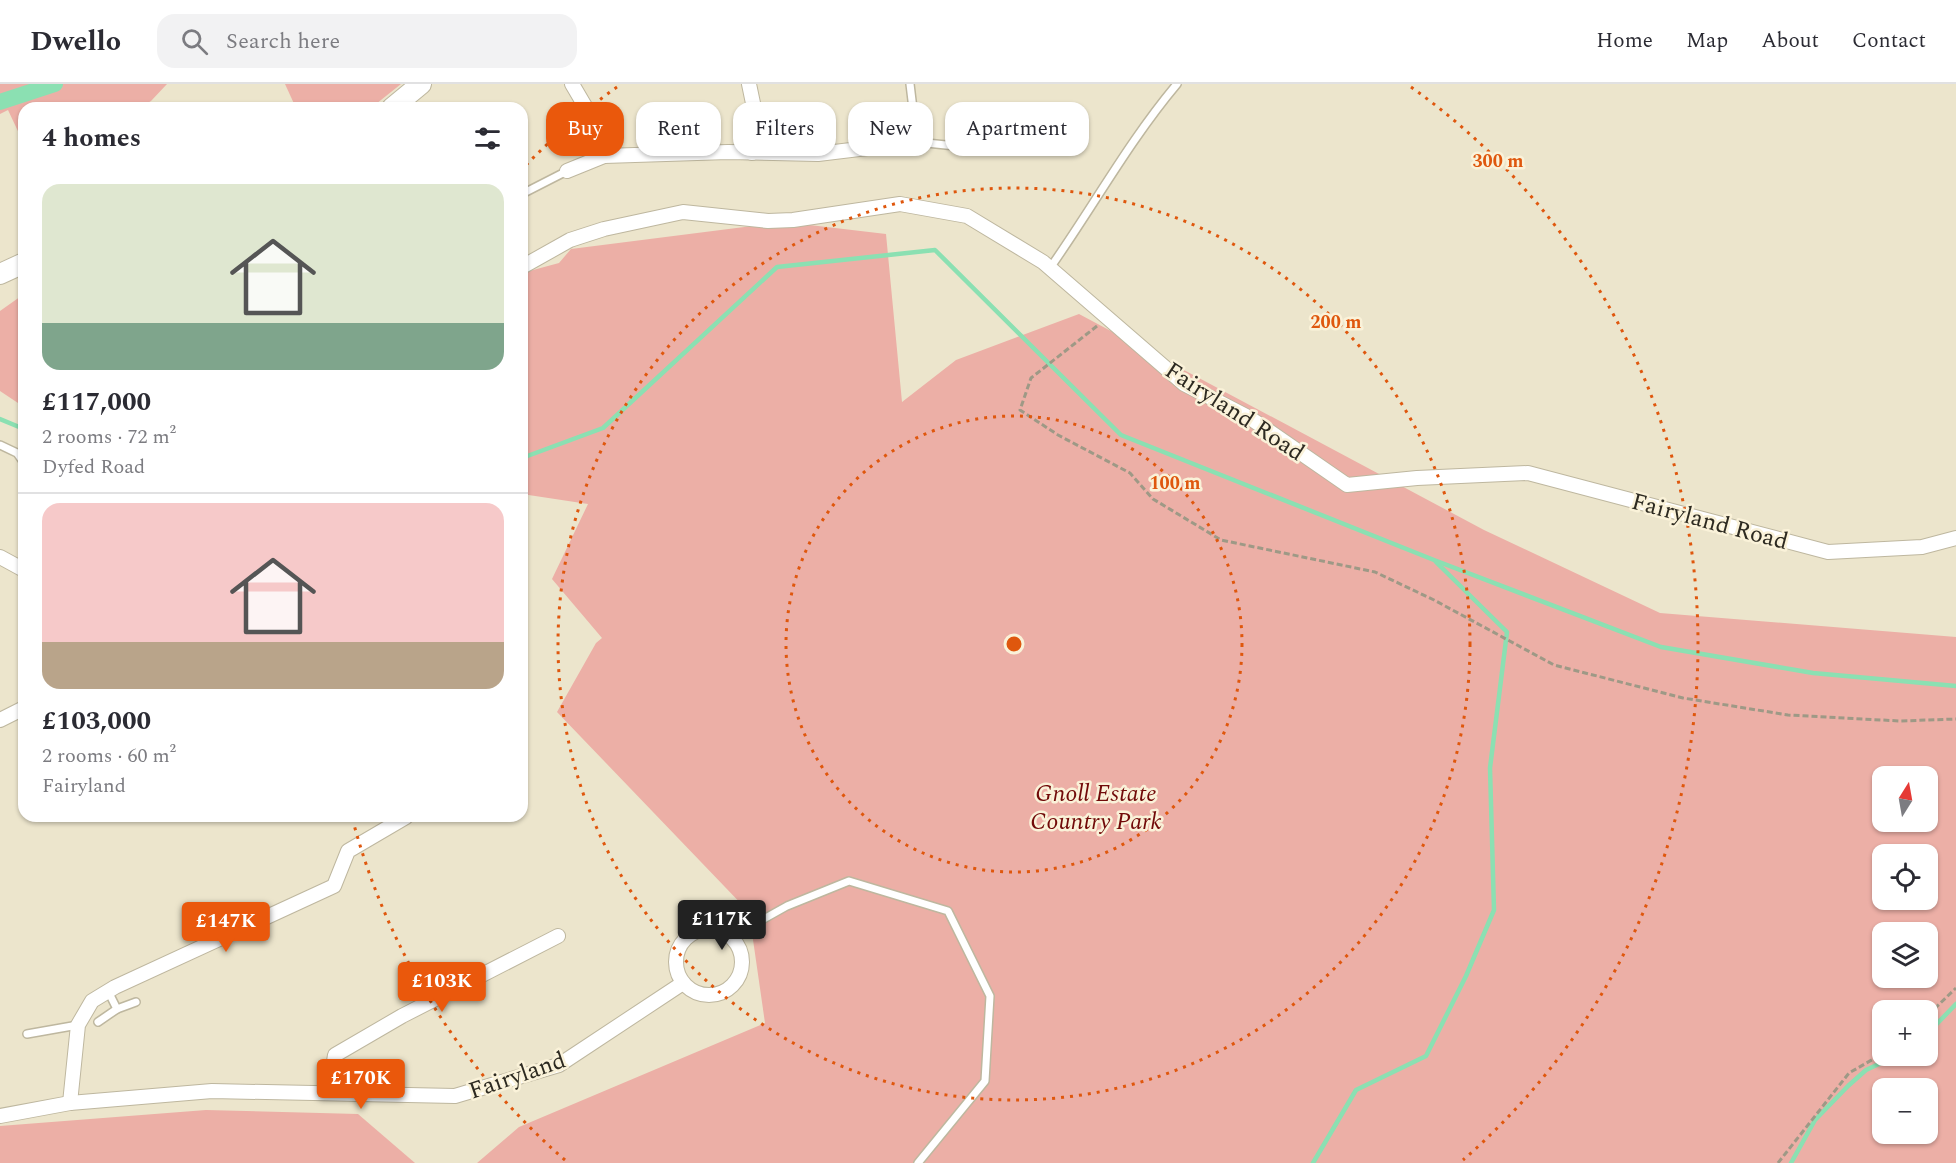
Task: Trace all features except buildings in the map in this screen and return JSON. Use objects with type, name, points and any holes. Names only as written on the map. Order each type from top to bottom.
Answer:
[{"type":"main road","points":[[399,102],[421,84]]},
{"type":"main road","points":[[0,274],[18,266]]},
{"type":"street","points":[[572,84],[583,102]]},
{"type":"street","points":[[749,84],[753,102]]},
{"type":"street","points":[[624,156],[733,153]]},
{"type":"street","points":[[567,171],[604,156]]},
{"type":"street","name":"Fairyland Road","points":[[528,264],[581,236],[683,212],[793,220],[900,204],[967,216],[1050,268],[1184,384],[1250,418],[1347,485],[1418,478],[1528,473],[1828,552],[1922,547],[1956,538]]},
{"type":"street","points":[[0,557],[18,567]]},
{"type":"street","points":[[0,720],[18,711]]},
{"type":"street","points":[[70,1103],[78,1025],[92,1001],[334,886],[348,851],[397,822]]},
{"type":"street","points":[[705,929],[716,929],[733,940],[742,961],[740,972],[730,987],[708,995],[697,993],[683,983],[675,962],[683,941],[694,932],[705,929]]},
{"type":"street","points":[[329,1093],[335,1055],[402,1016],[558,936]]},
{"type":"street","name":"Fairyland","points":[[0,1116],[70,1103],[212,1091],[455,1096],[559,1065],[683,983]]},
{"type":"lane","points":[[910,84],[912,102]]},
{"type":"lane","points":[[1050,268],[1130,146],[1177,84]]},
{"type":"lane","points":[[528,191],[567,171]]},
{"type":"lane","points":[[0,445],[18,454]]},
{"type":"lane","points":[[733,940],[751,926],[787,906],[849,880],[948,911],[990,996],[985,1081],[918,1163]]},
{"type":"lane","points":[[108,992],[117,1009]]},
{"type":"lane","points":[[98,1022],[117,1009],[136,1002]]},
{"type":"lane","points":[[27,1034],[78,1025]]},
{"type":"path","points":[[1107,318],[1031,378],[1020,410],[1058,435],[1130,473],[1152,499],[1221,540],[1375,572],[1434,600],[1554,665],[1683,698],[1788,715],[1900,721],[1956,719]]},
{"type":"path","points":[[1938,1005],[1956,988]]},
{"type":"path","points":[[1778,1163],[1849,1073],[1872,1060]]},
{"type":"green space","points":[[0,84],[167,84],[149,102],[18,102],[18,131],[8,110],[0,114]]},
{"type":"green space","points":[[285,84],[401,84],[378,102],[293,102]]},
{"type":"green space","name":"Gnoll Estate Country Park","points":[[784,222],[886,234],[902,402],[956,360],[1079,314],[1484,530],[1660,613],[1956,637],[1956,1163],[477,1163],[519,1127],[765,1023],[749,912],[557,712],[596,643],[602,638],[552,579],[588,504],[528,495],[528,271],[559,263],[571,249]]},
{"type":"green space","points":[[18,298],[18,403],[0,391],[0,311]]},
{"type":"green space","points":[[206,1110],[358,1114],[415,1163],[0,1163],[0,1126]]},
{"type":"waterway","points":[[0,102],[55,84]]},
{"type":"waterway","points":[[528,456],[603,428],[777,267],[935,250],[1121,435],[1434,560],[1661,647],[1813,673],[1956,686]]},
{"type":"waterway","points":[[0,419],[18,426]]},
{"type":"waterway","points":[[1313,1163],[1356,1090],[1426,1056],[1466,976],[1494,910],[1490,768],[1507,632],[1436,562]]},
{"type":"waterway","points":[[1938,1023],[1956,1004]]},
{"type":"waterway","points":[[1791,1163],[1815,1120],[1848,1086],[1866,1070],[1875,1066]]}]
